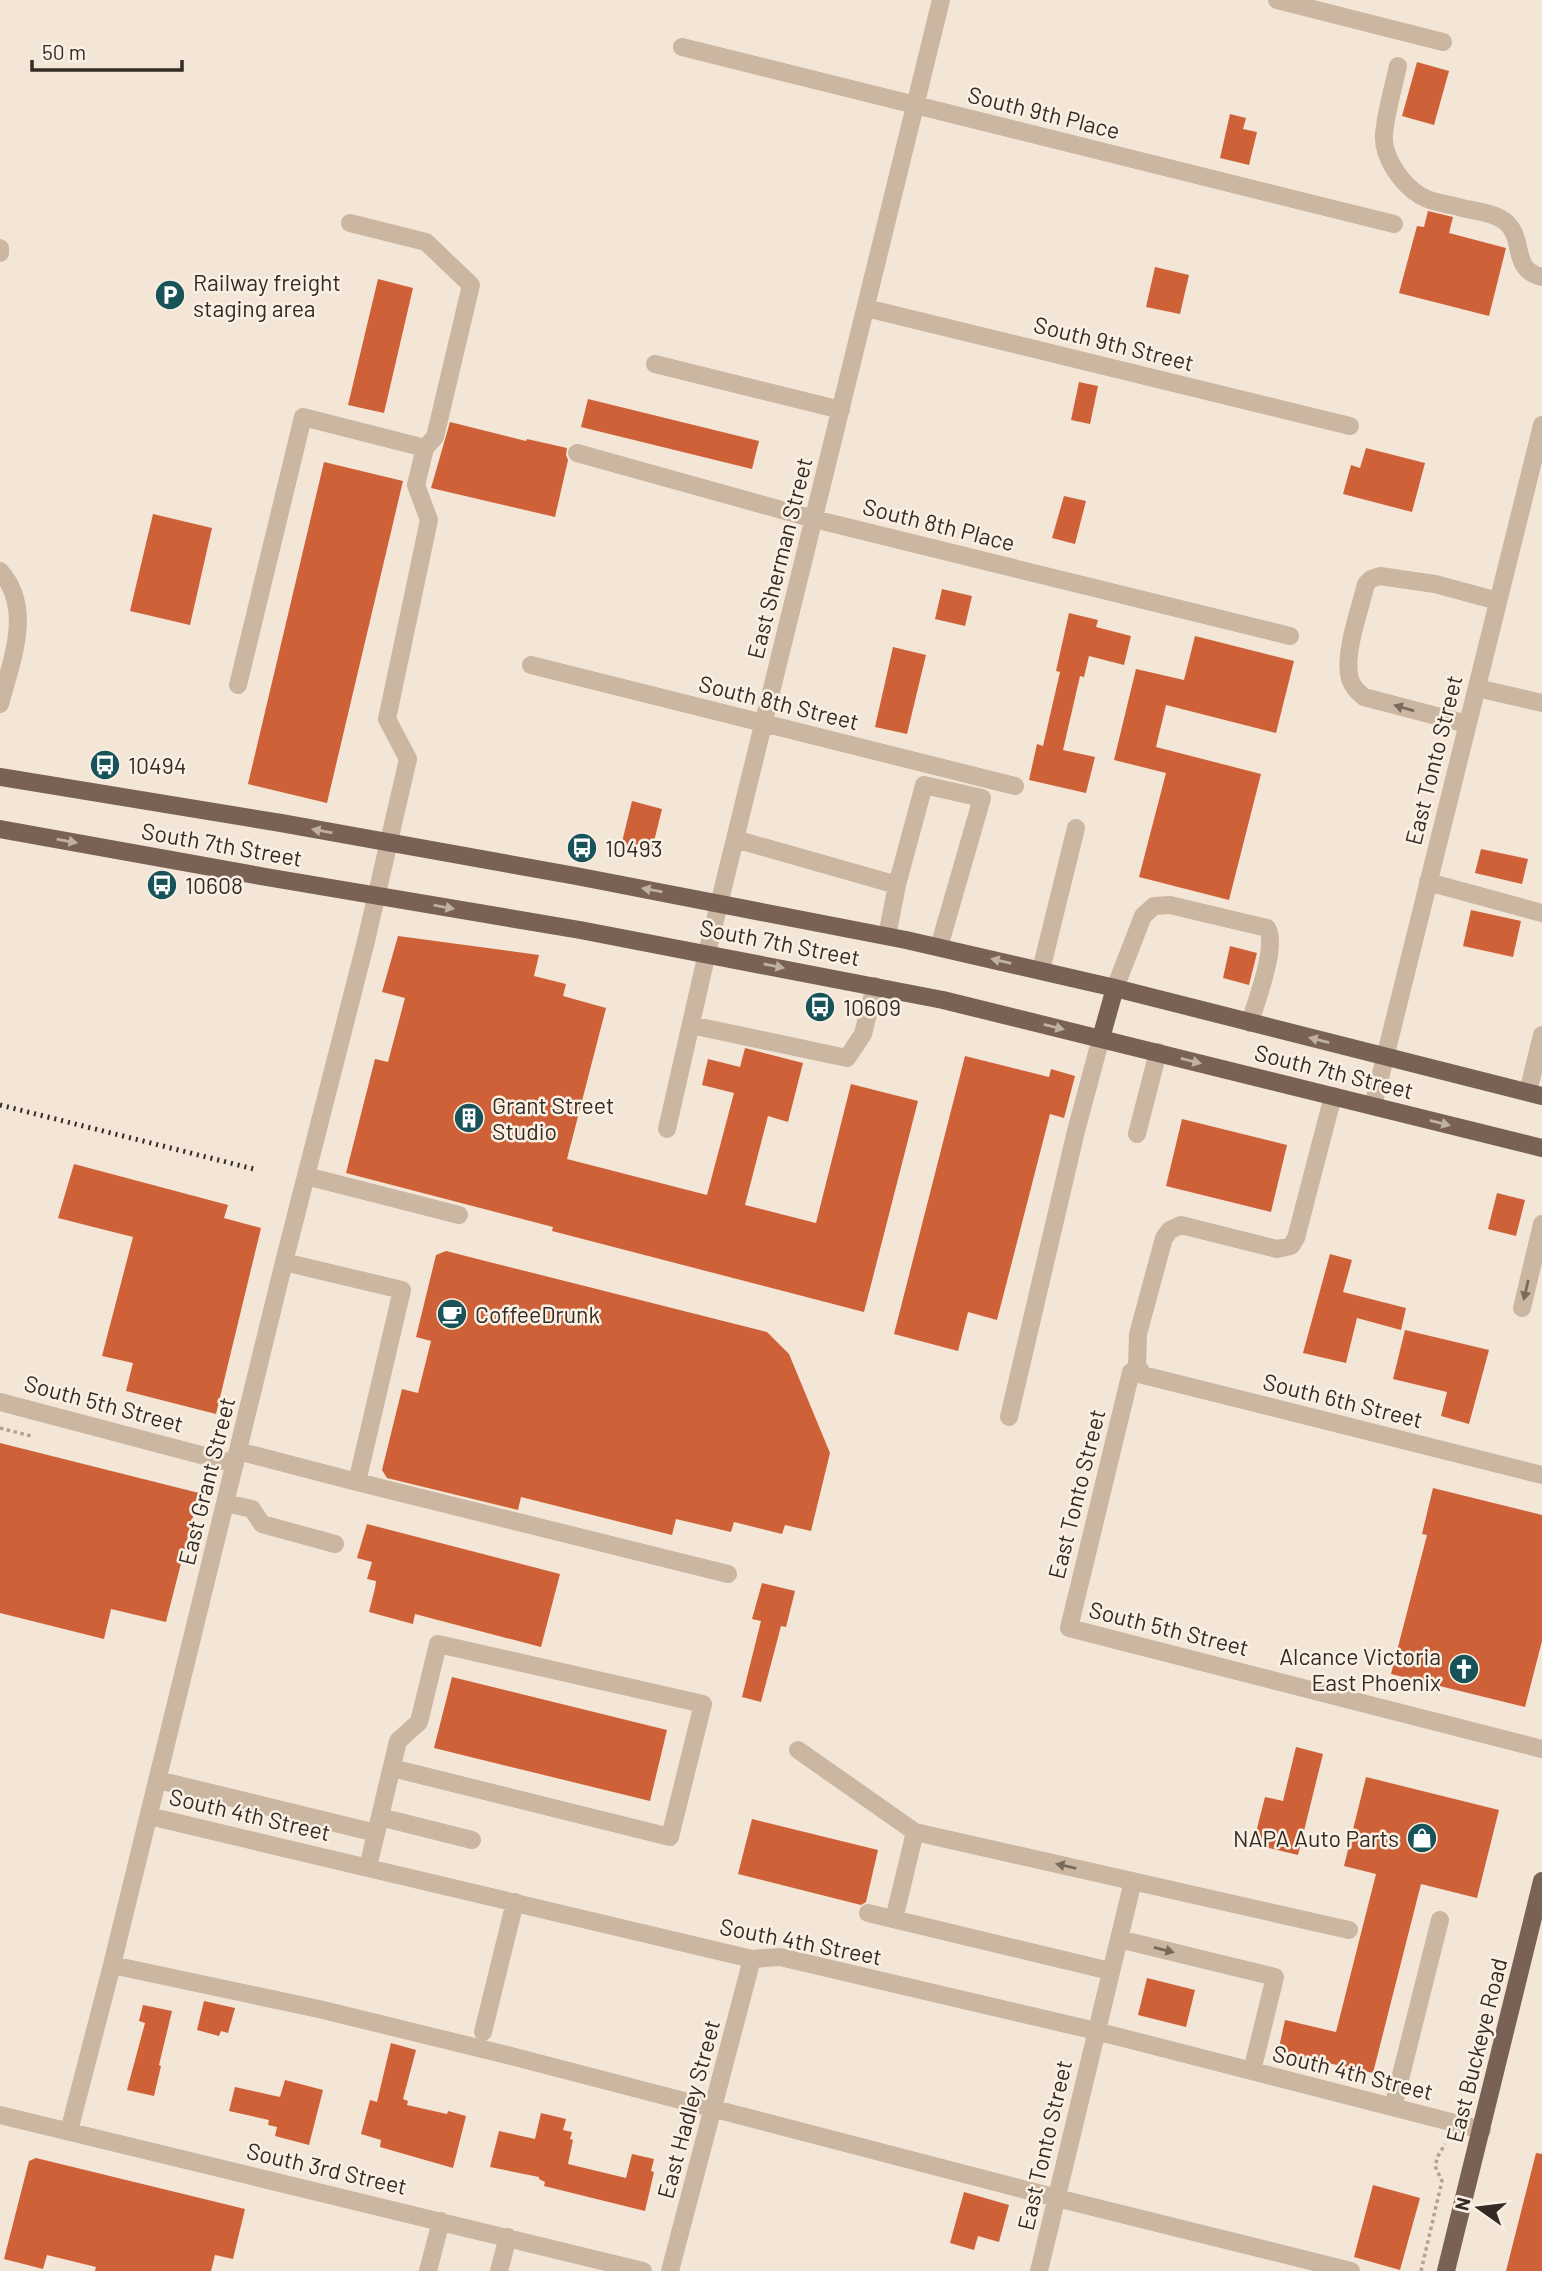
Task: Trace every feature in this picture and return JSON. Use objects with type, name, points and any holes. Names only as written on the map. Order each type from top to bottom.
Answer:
[{"type":"main road","name":"South 7th Street","points":[[0,777],[719,902],[887,936],[1115,988],[1535,1094]]},
{"type":"main road","name":"South 7th Street","points":[[0,829],[707,953],[943,1000],[1542,1148]]},
{"type":"main road","points":[[1101,1038],[1115,988]]},
{"type":"main road","name":"East Buckeye Road","points":[[1446,2271],[1542,1881]]},
{"type":"street","name":"East Sherman Street","points":[[667,1129],[719,902],[941,0]]},
{"type":"street","points":[[1278,0],[1321,5],[1443,42]]},
{"type":"street","name":"South 9th Place","points":[[682,47],[1394,224]]},
{"type":"street","points":[[1398,66],[1384,137],[1391,160],[1403,182],[1422,198],[1494,216],[1507,223],[1514,234],[1525,270],[1530,275],[1542,277]]},
{"type":"street","name":"East Grant Street","points":[[69,2131],[377,895],[408,760],[387,719],[429,520],[416,485],[425,448],[435,437],[471,285],[425,242],[350,223]]},
{"type":"street","name":"South 9th Street","points":[[866,308],[1350,426]]},
{"type":"street","points":[[655,364],[841,410]]},
{"type":"street","points":[[238,684],[303,417],[425,448]]},
{"type":"street","name":"East Tonto Street","points":[[1373,1106],[1542,425]]},
{"type":"street","name":"South 8th Place","points":[[577,453],[814,519],[1290,636]]},
{"type":"street","points":[[0,571],[8,580],[18,604],[18,635],[0,704]]},
{"type":"street","points":[[1467,724],[1364,697],[1355,690],[1350,678],[1349,654],[1366,584],[1380,576],[1435,584],[1498,600]]},
{"type":"street","name":"South 8th Street","points":[[531,665],[1015,786]]},
{"type":"street","points":[[1477,688],[1542,703]]},
{"type":"street","points":[[887,936],[897,885],[924,785],[982,798],[939,947]]},
{"type":"street","points":[[1041,970],[1076,828]]},
{"type":"street","points":[[735,839],[897,885]]},
{"type":"street","points":[[1428,882],[1542,913]]},
{"type":"street","points":[[1115,988],[1143,916],[1154,906],[1170,905],[1267,928],[1271,935],[1268,959],[1250,1023]]},
{"type":"street","points":[[691,1025],[847,1058],[863,1034],[875,986]]},
{"type":"street","points":[[1535,1094],[1542,1035]]},
{"type":"street","points":[[1009,1417],[1076,1131],[1101,1038]]},
{"type":"street","points":[[1137,1134],[1158,1052]]},
{"type":"street","points":[[1137,1374],[1138,1334],[1164,1238],[1170,1230],[1181,1225],[1277,1249],[1291,1246],[1296,1238],[1332,1096]]},
{"type":"street","points":[[306,1176],[459,1215]]},
{"type":"street","points":[[1522,1308],[1542,1224]]},
{"type":"street","points":[[284,1262],[402,1290],[357,1482]]},
{"type":"street","name":"East Tonto Street","points":[[1069,1628],[1137,1374]]},
{"type":"street","name":"South 6th Street","points":[[1137,1374],[1542,1475]]},
{"type":"street","name":"South 5th Street","points":[[0,1402],[357,1482],[728,1574]]},
{"type":"street","points":[[226,1503],[251,1510],[262,1524],[335,1544]]},
{"type":"street","name":"South 5th Street","points":[[1069,1628],[1542,1749]]},
{"type":"street","points":[[368,1867],[398,1741],[419,1722],[438,1644],[703,1704],[670,1837],[392,1768]]},
{"type":"street","points":[[798,1750],[915,1832],[1349,1930]]},
{"type":"street","points":[[158,1780],[378,1825],[472,1840]]},
{"type":"street","name":"South 4th Street","points":[[149,1816],[752,1959],[780,1957],[1096,2031],[1482,2130]]},
{"type":"street","points":[[894,1919],[915,1832]]},
{"type":"street","name":"East Tonto Street","points":[[1039,2271],[1133,1881]]},
{"type":"street","points":[[483,2032],[516,1902]]},
{"type":"street","points":[[868,1913],[1110,1971]]},
{"type":"street","points":[[1393,2107],[1440,1920]]},
{"type":"street","points":[[1119,1939],[1275,1977],[1252,2071]]},
{"type":"street","name":"East Hadley Street","points":[[670,2271],[752,1959]]},
{"type":"street","points":[[112,1965],[319,2009],[1351,2271]]},
{"type":"street","name":"South 3rd Street","points":[[1,2120],[69,2131],[643,2271]]},
{"type":"street","points":[[429,2271],[441,2221]]},
{"type":"street","points":[[499,2271],[508,2237]]},
{"type":"path","points":[[0,1428],[31,1436]]},
{"type":"path","points":[[1421,2271],[1441,2181],[1435,2166],[1445,2144]]},
{"type":"building","points":[[1417,62],[1449,71],[1434,125],[1402,116]]},
{"type":"building","points":[[1230,114],[1246,118],[1243,129],[1257,132],[1249,165],[1220,158]]},
{"type":"building","points":[[1428,211],[1453,217],[1449,233],[1506,248],[1489,316],[1399,293],[1417,226],[1424,227]]},
{"type":"building","points":[[1155,267],[1189,275],[1180,314],[1146,307]]},
{"type":"building","points":[[378,279],[413,288],[384,413],[348,405]]},
{"type":"building","points":[[1079,382],[1098,386],[1090,424],[1071,420]]},
{"type":"building","points":[[588,399],[759,441],[752,469],[581,427]]},
{"type":"building","points":[[450,422],[567,448],[568,460],[555,517],[431,488]]},
{"type":"building","points":[[1366,448],[1425,463],[1412,512],[1343,494],[1351,465],[1360,468]]},
{"type":"building","points":[[324,462],[403,481],[327,803],[248,784]]},
{"type":"building","points":[[1064,496],[1086,501],[1075,544],[1052,538]]},
{"type":"building","points":[[153,514],[212,528],[190,625],[130,611]]},
{"type":"building","points":[[942,589],[972,596],[965,626],[935,619]]},
{"type":"building","points":[[1069,613],[1098,620],[1096,627],[1131,636],[1124,665],[1089,656],[1084,677],[1080,676],[1063,750],[1095,757],[1086,793],[1029,780],[1037,744],[1043,746],[1060,672],[1056,671]]},
{"type":"building","points":[[1195,636],[1294,661],[1276,733],[1166,705],[1156,747],[1261,774],[1229,900],[1139,877],[1166,773],[1114,760],[1136,669],[1184,680]]},
{"type":"building","points":[[893,647],[926,655],[907,734],[875,727]]},
{"type":"building","points":[[632,801],[662,809],[651,854],[621,846]]},
{"type":"building","points":[[1481,849],[1528,859],[1522,884],[1475,873]]},
{"type":"building","points":[[1471,910],[1521,921],[1513,957],[1463,946]]},
{"type":"building","points":[[398,936],[539,955],[534,976],[566,984],[563,996],[606,1008],[567,1159],[707,1195],[734,1093],[702,1085],[708,1059],[740,1067],[745,1048],[803,1063],[788,1122],[768,1116],[745,1205],[816,1223],[851,1084],[918,1101],[864,1312],[552,1231],[553,1227],[346,1173],[375,1059],[388,1062],[405,998],[382,992]]},
{"type":"building","points":[[1230,946],[1257,953],[1249,985],[1223,978]]},
{"type":"building","points":[[965,1056],[1049,1077],[1051,1069],[1075,1076],[1064,1118],[1050,1114],[997,1320],[968,1312],[958,1351],[894,1334]]},
{"type":"building","points":[[1182,1119],[1287,1145],[1271,1212],[1166,1186]]},
{"type":"building","points":[[74,1164],[228,1205],[224,1218],[261,1228],[216,1414],[126,1391],[133,1363],[102,1356],[133,1237],[58,1218]]},
{"type":"building","points":[[1497,1193],[1525,1200],[1516,1236],[1488,1229]]},
{"type":"building","points":[[446,1251],[767,1332],[789,1354],[830,1453],[811,1531],[785,1525],[782,1534],[734,1522],[731,1532],[676,1519],[672,1535],[521,1497],[518,1510],[387,1478],[382,1470],[402,1389],[418,1393],[431,1341],[416,1337],[436,1255]]},
{"type":"building","points":[[1330,1254],[1352,1260],[1343,1292],[1406,1308],[1401,1330],[1357,1318],[1346,1363],[1303,1353]]},
{"type":"building","points":[[1405,1330],[1489,1350],[1469,1424],[1441,1416],[1447,1392],[1393,1379]]},
{"type":"building","points":[[0,1443],[199,1493],[166,1622],[111,1609],[104,1639],[0,1613]]},
{"type":"building","points":[[1433,1488],[1542,1515],[1542,1641],[1525,1707],[1391,1674],[1427,1535],[1422,1534]]},
{"type":"building","points":[[367,1524],[560,1574],[541,1647],[415,1614],[413,1624],[369,1612],[376,1581],[367,1579],[372,1562],[357,1558]]},
{"type":"building","points":[[762,1583],[795,1591],[786,1627],[781,1626],[761,1702],[742,1697],[761,1621],[752,1619]]},
{"type":"building","points":[[452,1677],[667,1730],[650,1801],[434,1748]]},
{"type":"building","points":[[1296,1747],[1323,1754],[1298,1855],[1253,1844],[1265,1797],[1283,1801]]},
{"type":"building","points":[[1366,1777],[1499,1810],[1477,1898],[1421,1884],[1373,2073],[1278,2052],[1285,2020],[1336,2032],[1376,1874],[1344,1866]]},
{"type":"building","points":[[752,1819],[878,1850],[866,1902],[861,1905],[738,1874]]},
{"type":"building","points":[[1147,1978],[1195,1990],[1186,2027],[1138,2015]]},
{"type":"building","points":[[204,2001],[235,2008],[228,2033],[221,2031],[219,2036],[197,2030]]},
{"type":"building","points":[[143,2005],[172,2011],[154,2096],[127,2090],[145,2023],[139,2021]]},
{"type":"building","points":[[391,2043],[416,2050],[403,2099],[408,2101],[407,2105],[466,2116],[453,2168],[380,2147],[381,2140],[361,2134],[370,2100],[377,2102]]},
{"type":"building","points":[[285,2080],[323,2090],[309,2145],[275,2136],[277,2127],[268,2125],[269,2120],[229,2111],[235,2087],[280,2097]]},
{"type":"building","points":[[541,2113],[566,2119],[563,2130],[572,2132],[570,2139],[573,2140],[568,2164],[626,2178],[632,2154],[654,2159],[651,2171],[654,2172],[645,2211],[544,2186],[545,2182],[539,2177],[490,2167],[499,2131],[535,2139]]},
{"type":"building","points":[[1536,2153],[1542,2154],[1542,2271],[1506,2271]]},
{"type":"building","points":[[36,2158],[245,2209],[233,2259],[215,2255],[211,2271],[95,2271],[96,2267],[47,2255],[43,2269],[4,2259],[29,2161]]},
{"type":"building","points":[[1373,2185],[1420,2198],[1400,2270],[1354,2257]]},
{"type":"building","points":[[964,2192],[1009,2205],[999,2242],[978,2236],[974,2250],[950,2243]]},
{"type":"railway","points":[[0,1105],[254,1169]]},
{"type":"place","name":"Railway freight staging area","points":[[170,295]]},
{"type":"place","name":"10494","points":[[105,765]]},
{"type":"place","name":"10493","points":[[582,848]]},
{"type":"place","name":"10608","points":[[162,885]]},
{"type":"place","name":"10609","points":[[820,1007]]},
{"type":"place","name":"Grant Street Studio","points":[[469,1118]]},
{"type":"place","name":"CoffeeDrunk","points":[[452,1314]]},
{"type":"place","name":"Alcance Victoria East Phoenix","points":[[1464,1669]]},
{"type":"place","name":"NAPA Auto Parts","points":[[1422,1838]]}]
